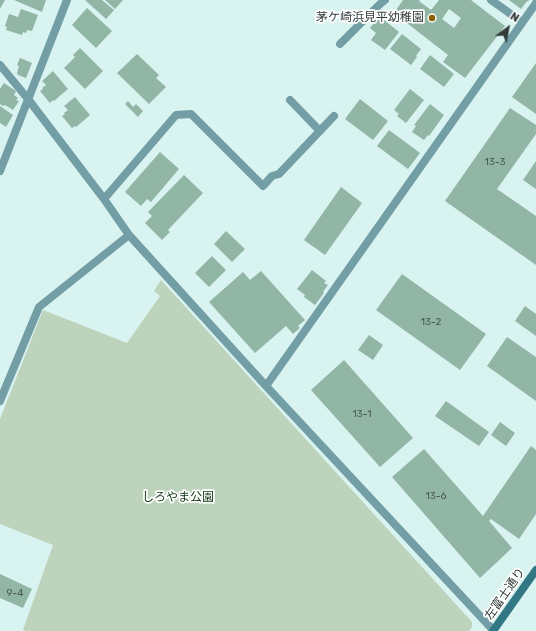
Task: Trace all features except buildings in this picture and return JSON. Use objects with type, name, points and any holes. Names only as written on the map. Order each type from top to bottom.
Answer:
[{"type":"street","points":[[0,171],[67,0]]},
{"type":"street","points":[[340,44],[385,0]]},
{"type":"street","points":[[491,0],[522,22]]},
{"type":"street","points":[[266,386],[536,3]]},
{"type":"street","points":[[0,65],[28,99],[104,199],[129,235],[266,386],[494,631]]},
{"type":"street","points":[[290,100],[320,131]]},
{"type":"street","points":[[104,199],[176,115],[191,114],[263,186],[272,176],[279,174],[334,116]]},
{"type":"street","points":[[0,401],[39,307],[129,235]]},
{"type":"street","name":"左富士通り","points":[[494,631],[536,570]]},
{"type":"green space","name":"しろやま公園","points":[[161,280],[472,622],[472,627],[469,631],[23,630],[53,545],[0,524],[0,419],[43,310],[127,343],[160,296],[154,291]]},
{"type":"place","name":"茅ケ崎浜見平幼稚園","points":[[432,18]]}]
